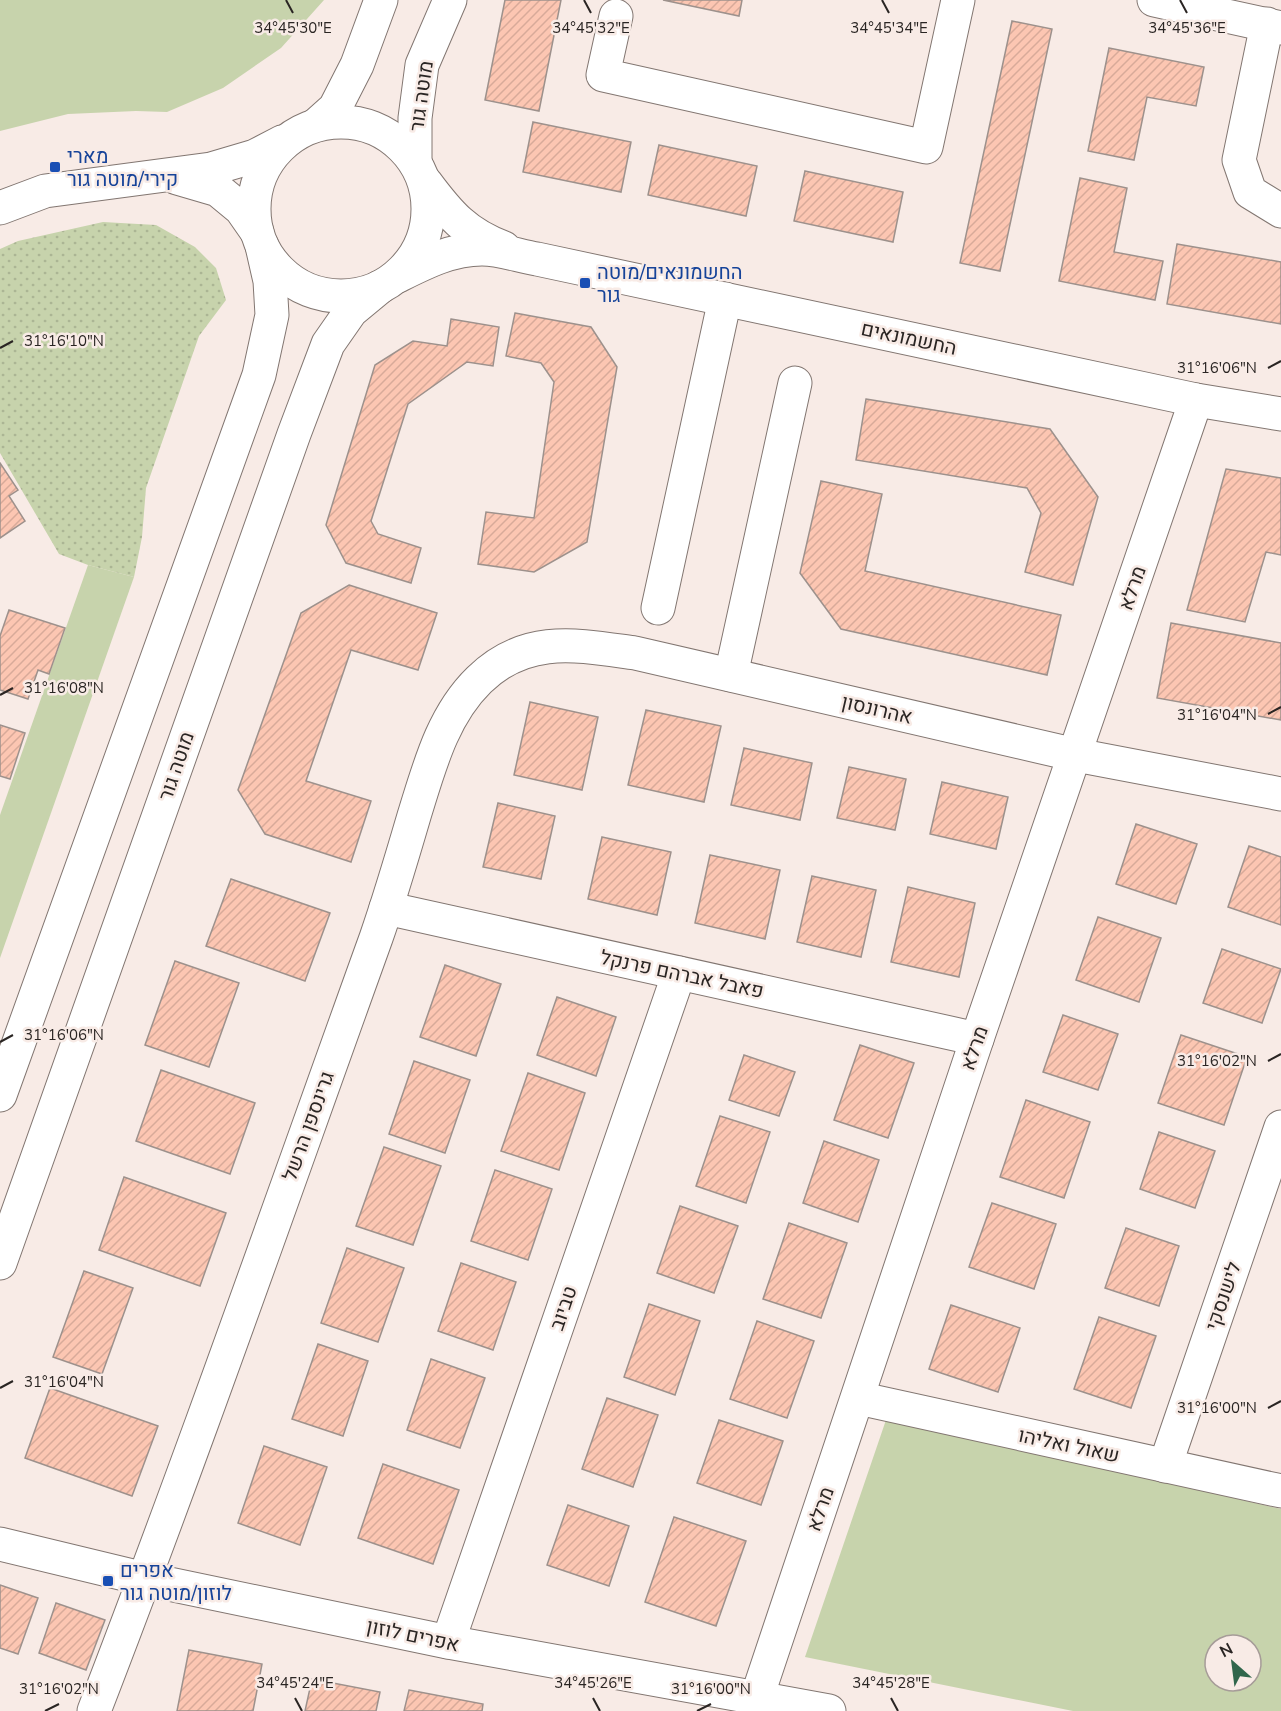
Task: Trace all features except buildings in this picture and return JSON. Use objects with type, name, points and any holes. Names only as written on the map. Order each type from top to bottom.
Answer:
[{"type":"street","points":[[0,1095],[259,375],[272,315],[270,281],[254,209],[257,186],[267,162],[335,108],[357,65],[381,0]]},
{"type":"street","name":"מוטה גור","points":[[420,172],[416,118],[422,65],[450,0]]},
{"type":"street","points":[[616,16],[603,75],[926,147],[958,0]]},
{"type":"street","points":[[1154,0],[1274,26],[1239,160],[1250,192],[1281,211]]},
{"type":"street","points":[[0,208],[45,190],[211,169],[255,156],[302,132],[346,122],[376,128],[393,138],[408,151],[420,172],[429,211],[423,240],[413,260],[389,282],[357,295],[342,296],[315,292],[291,281],[279,271],[241,209],[218,190],[169,176]]},
{"type":"street","name":"החשמונאים","points":[[420,172],[450,215],[466,228],[498,245],[537,259]]},
{"type":"street","name":"החשמונאים","points":[[389,282],[428,261],[457,252],[483,249],[1196,400],[1281,414]]},
{"type":"street","name":"מוטה גור","points":[[0,1263],[290,445],[328,344],[351,311],[389,282]]},
{"type":"street","points":[[658,608],[725,299]]},
{"type":"street","points":[[731,675],[795,383]]},
{"type":"street","name":"מרלא","points":[[755,1704],[977,1039],[1196,400]]},
{"type":"street","name":"אהרונסון","points":[[480,680],[510,656],[540,647],[571,645],[635,653],[1076,755],[1281,794]]},
{"type":"street","name":"גרינספן הרשל","points":[[94,1711],[145,1579],[386,908],[435,749],[455,709],[480,680]]},
{"type":"street","name":"פאבל אברהם פרנקל","points":[[386,908],[977,1039]]},
{"type":"street","name":"טביוב","points":[[448,1642],[679,973]]},
{"type":"street","name":"לישנסקי","points":[[1165,1466],[1281,1127]]},
{"type":"street","name":"שאול ואליהו","points":[[858,1398],[1281,1491]]},
{"type":"street","name":"אפרים לוזון","points":[[0,1544],[145,1579],[755,1704],[829,1711]]},
{"type":"green space","points":[[0,0],[324,0],[281,48],[223,88],[167,112],[68,114],[0,131]]},
{"type":"green space","points":[[103,222],[156,225],[195,247],[216,268],[226,300],[199,336],[146,488],[142,537],[134,577],[88,565],[59,554],[0,453],[0,249],[18,241]]},
{"type":"green space","points":[[88,565],[134,577],[0,958],[0,815]]},
{"type":"green space","points":[[887,1417],[1281,1509],[1281,1711],[1073,1711],[805,1657]]},
{"type":"place","name":"מארי קירי/מוטה גור","points":[[55,167]]},
{"type":"place","name":"החשמונאים/מוטה גור","points":[[585,283]]},
{"type":"place","name":"אפרים לוזון/מוטה גור","points":[[108,1581]]}]
